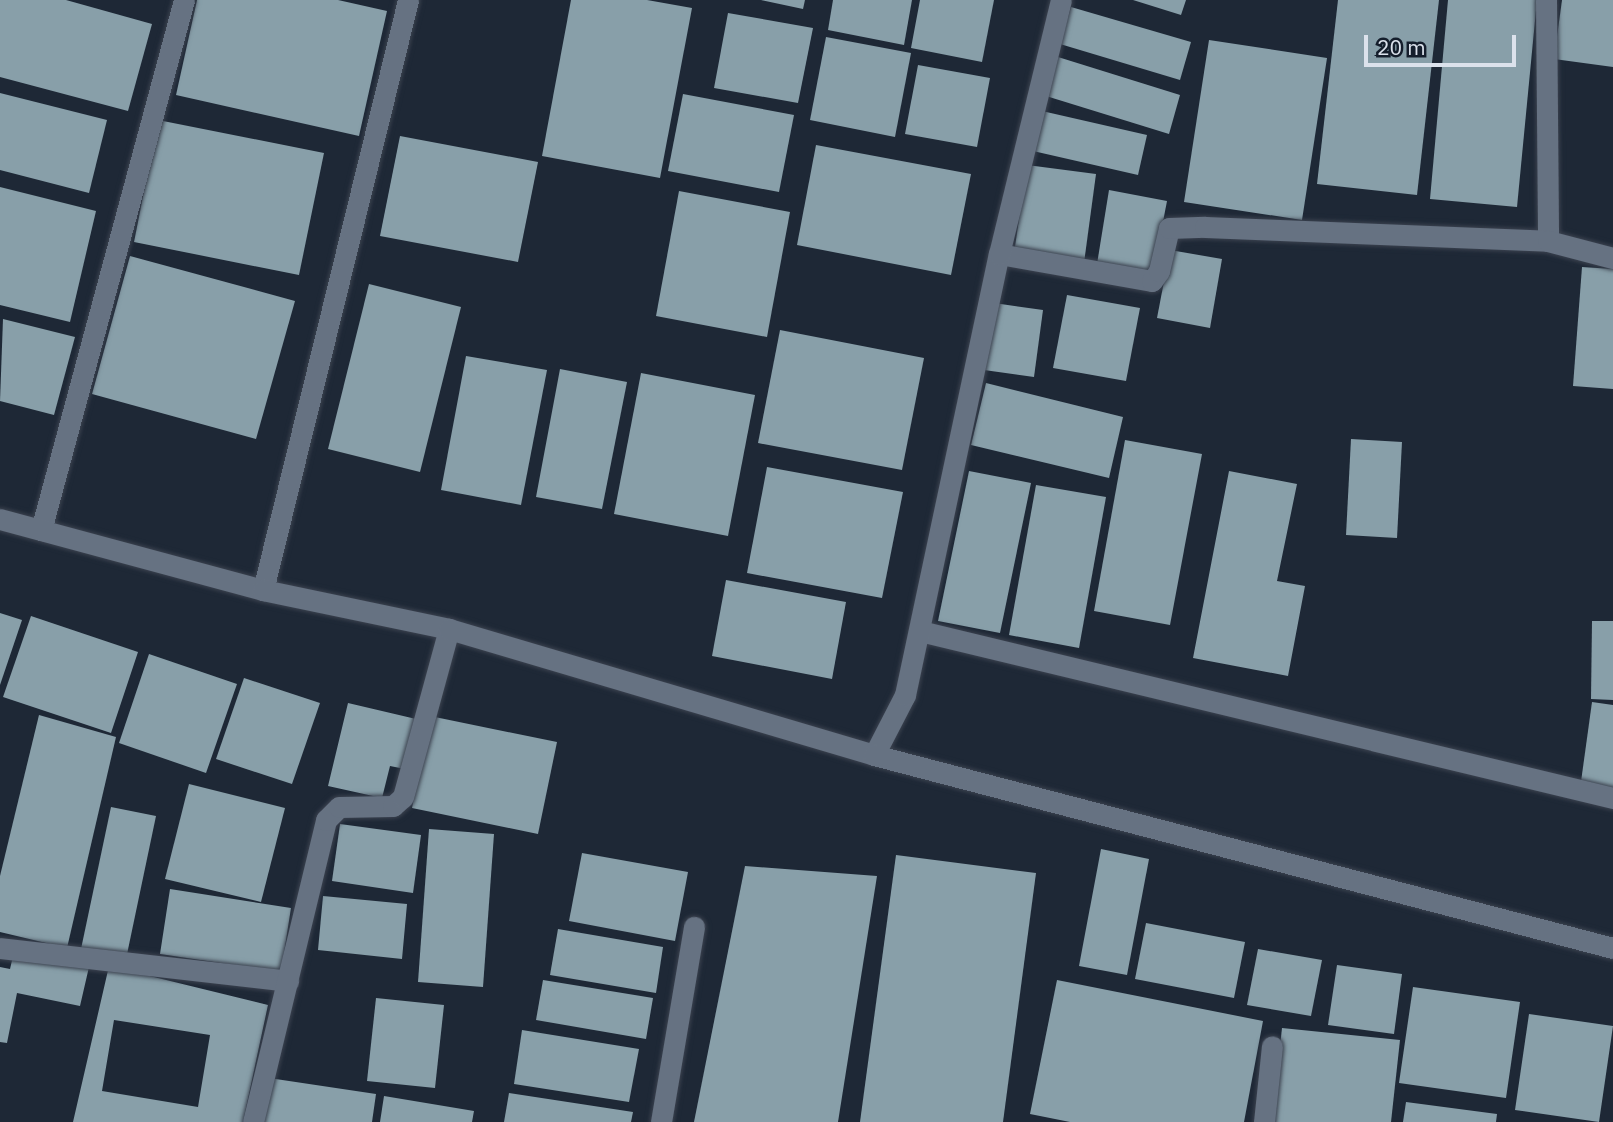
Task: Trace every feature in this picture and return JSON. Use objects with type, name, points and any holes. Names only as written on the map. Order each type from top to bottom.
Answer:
[{"type":"street","points":[[41,530],[184,0]]},
{"type":"street","points":[[263,590],[408,0]]},
{"type":"street","points":[[874,755],[905,695],[999,254],[1061,0]]},
{"type":"street","points":[[1546,0],[1548,241]]},
{"type":"street","points":[[999,254],[1152,281],[1159,271],[1169,228],[1548,241],[1613,258]]},
{"type":"street","points":[[0,519],[263,590],[449,629],[874,755],[1613,948]]},
{"type":"street","points":[[253,1122],[326,820],[339,807],[393,806],[403,797],[449,629]]},
{"type":"street","points":[[920,631],[1613,798]]},
{"type":"street","points":[[661,1122],[694,927]]},
{"type":"street","points":[[0,948],[288,981]]},
{"type":"street","points":[[1264,1122],[1272,1046]]},
{"type":"building","points":[[0,0],[66,0],[152,24],[128,111],[0,77]]},
{"type":"building","points":[[197,0],[338,0],[387,11],[359,136],[176,95]]},
{"type":"building","points":[[571,0],[647,0],[692,8],[660,178],[542,156]]},
{"type":"building","points":[[761,0],[805,0],[803,9]]},
{"type":"building","points":[[833,0],[912,0],[904,45],[828,30]]},
{"type":"building","points":[[920,0],[994,0],[982,62],[911,48]]},
{"type":"building","points":[[1133,0],[1186,0],[1181,15]]},
{"type":"building","points":[[1338,0],[1439,0],[1417,195],[1317,184]]},
{"type":"building","points":[[1448,0],[1537,0],[1517,207],[1430,199]]},
{"type":"building","points":[[1562,0],[1613,0],[1613,67],[1554,59]]},
{"type":"building","points":[[1071,7],[1191,42],[1180,80],[1060,44]]},
{"type":"building","points":[[728,13],[813,28],[798,103],[714,88]]},
{"type":"building","points":[[826,37],[911,53],[895,137],[810,120]]},
{"type":"building","points":[[1209,40],[1327,58],[1302,220],[1184,202]]},
{"type":"building","points":[[1058,57],[1180,95],[1169,134],[1046,96]]},
{"type":"building","points":[[918,65],[990,78],[977,147],[905,134]]},
{"type":"building","points":[[0,93],[107,120],[89,193],[0,170]]},
{"type":"building","points":[[683,94],[794,115],[779,192],[668,171]]},
{"type":"building","points":[[1042,111],[1147,135],[1138,175],[1033,151]]},
{"type":"building","points":[[158,120],[324,153],[299,275],[134,242]]},
{"type":"building","points":[[400,136],[538,162],[518,262],[380,236]]},
{"type":"building","points":[[816,145],[971,174],[951,275],[797,245]]},
{"type":"building","points":[[1027,165],[1096,174],[1084,263],[1014,253]]},
{"type":"building","points":[[0,187],[96,211],[70,322],[0,305]]},
{"type":"building","points":[[1109,190],[1167,201],[1153,274],[1097,264]]},
{"type":"building","points":[[679,191],[790,212],[767,337],[656,316]]},
{"type":"building","points":[[1170,250],[1222,259],[1210,328],[1157,318]]},
{"type":"building","points":[[130,256],[295,301],[256,439],[92,394]]},
{"type":"building","points":[[1582,267],[1613,269],[1613,389],[1573,386]]},
{"type":"building","points":[[369,284],[461,307],[420,472],[328,449]]},
{"type":"building","points":[[1067,295],[1140,308],[1126,381],[1053,368]]},
{"type":"building","points":[[994,303],[1043,310],[1034,377],[984,370]]},
{"type":"building","points":[[3,319],[75,337],[54,415],[0,401]]},
{"type":"building","points":[[780,330],[924,358],[902,470],[758,443]]},
{"type":"building","points":[[466,356],[547,370],[521,505],[441,490]]},
{"type":"building","points":[[560,369],[627,382],[602,509],[536,497]]},
{"type":"building","points":[[641,373],[755,395],[728,536],[614,514]]},
{"type":"building","points":[[986,383],[1123,417],[1109,478],[971,445]]},
{"type":"building","points":[[1351,439],[1402,442],[1397,538],[1346,535]]},
{"type":"building","points":[[1125,440],[1202,454],[1170,625],[1094,611]]},
{"type":"building","points":[[767,467],[903,492],[882,598],[747,573]]},
{"type":"building","points":[[969,471],[1031,483],[1000,633],[938,621]]},
{"type":"building","points":[[1229,471],[1297,484],[1277,581],[1305,586],[1288,676],[1193,658]]},
{"type":"building","points":[[1036,485],[1106,497],[1079,648],[1009,635]]},
{"type":"building","points":[[726,580],[846,602],[832,679],[712,656]]},
{"type":"building","points":[[0,613],[22,620],[0,685]]},
{"type":"building","points":[[31,616],[138,652],[111,733],[3,697]]},
{"type":"building","points":[[1592,621],[1613,621],[1613,700],[1591,699]]},
{"type":"building","points":[[149,654],[237,684],[206,773],[119,743]]},
{"type":"building","points":[[244,678],[320,703],[292,784],[216,759]]},
{"type":"building","points":[[1592,702],[1613,705],[1613,793],[1580,789]]},
{"type":"building","points":[[348,703],[416,719],[405,769],[390,766],[382,798],[328,786]]},
{"type":"building","points":[[39,715],[116,737],[67,948],[0,932],[0,876]]},
{"type":"building","points":[[430,716],[557,742],[538,834],[412,808]]},
{"type":"building","points":[[189,784],[285,808],[261,902],[165,879]]},
{"type":"building","points":[[111,807],[156,816],[126,959],[81,949]]},
{"type":"building","points":[[340,824],[421,835],[413,893],[332,881]]},
{"type":"building","points":[[429,829],[494,834],[483,987],[418,982]]},
{"type":"building","points":[[1101,849],[1149,859],[1127,975],[1079,966]]},
{"type":"building","points":[[582,853],[688,872],[675,941],[569,921]]},
{"type":"building","points":[[896,855],[1036,873],[1003,1122],[860,1122]]},
{"type":"building","points":[[745,866],[877,876],[838,1122],[694,1122]]},
{"type":"building","points":[[170,889],[291,908],[281,972],[160,954]]},
{"type":"building","points":[[323,896],[407,904],[402,959],[318,950]]},
{"type":"building","points":[[1146,923],[1245,942],[1234,998],[1135,979]]},
{"type":"building","points":[[558,929],[663,947],[656,993],[550,975]]},
{"type":"building","points":[[1258,949],[1322,960],[1311,1016],[1247,1005]]},
{"type":"building","points":[[14,952],[89,967],[80,1006],[17,993],[7,1043],[0,1042],[0,967],[10,969]]},
{"type":"building","points":[[1337,965],[1402,974],[1394,1034],[1328,1025]]},
{"type":"building","points":[[109,966],[268,1005],[243,1122],[73,1122]],"holes":[[[114,1020],[210,1035],[198,1107],[102,1091]]]},
{"type":"building","points":[[543,980],[653,998],[646,1039],[536,1020]]},
{"type":"building","points":[[1057,980],[1263,1021],[1244,1122],[1070,1122],[1030,1114]]},
{"type":"building","points":[[1413,987],[1520,1002],[1506,1098],[1399,1083]]},
{"type":"building","points":[[376,998],[444,1005],[435,1088],[367,1081]]},
{"type":"building","points":[[1529,1014],[1613,1026],[1599,1122],[1515,1110]]},
{"type":"building","points":[[1282,1028],[1400,1040],[1391,1122],[1272,1122]]},
{"type":"building","points":[[522,1030],[639,1049],[629,1102],[514,1084]]},
{"type":"building","points":[[269,1078],[376,1094],[372,1122],[262,1122]]},
{"type":"building","points":[[509,1093],[633,1112],[631,1122],[504,1122]]},
{"type":"building","points":[[384,1096],[474,1111],[472,1122],[380,1122]]},
{"type":"building","points":[[1406,1102],[1497,1114],[1496,1122],[1403,1122]]}]
